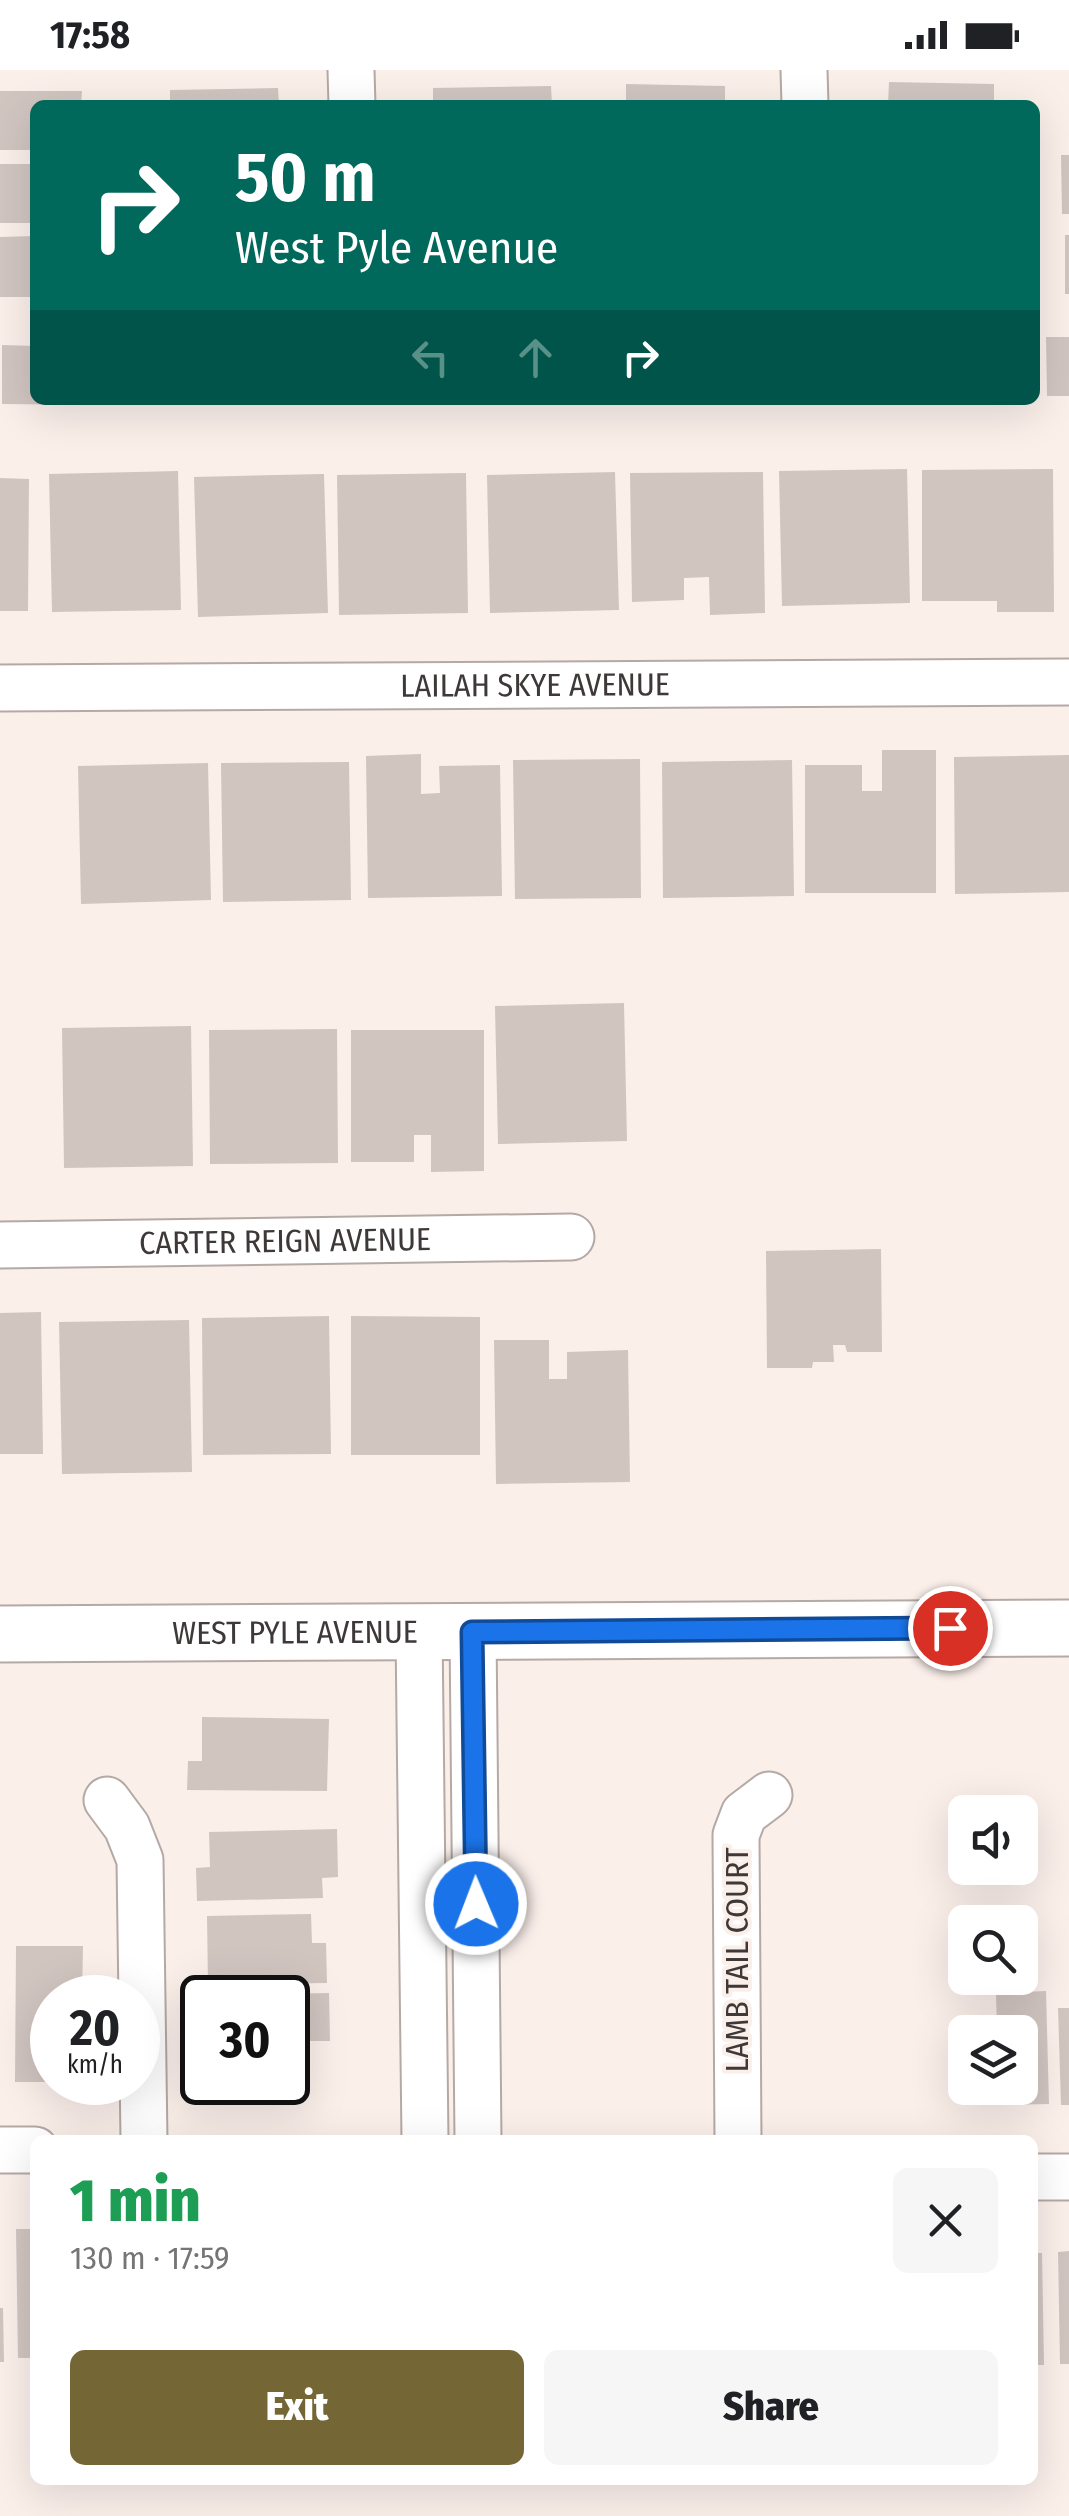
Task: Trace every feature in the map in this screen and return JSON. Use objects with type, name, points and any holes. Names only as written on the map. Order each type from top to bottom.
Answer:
[{"type":"street","points":[[351,70],[352,100]]},
{"type":"street","points":[[804,70],[805,100]]},
{"type":"street","name":"LAILAH SKYE AVENUE","points":[[0,688],[1069,682]]},
{"type":"street","name":"CARTER REIGN AVENUE","points":[[0,1245],[571,1238]]},
{"type":"street","name":"WEST PYLE AVENUE","points":[[0,1634],[1069,1628]]},
{"type":"street","points":[[419,1632],[426,2135]]},
{"type":"street","points":[[472,1632],[478,2135]]},
{"type":"street","name":"LAMB TAIL COURT","points":[[738,2135],[736,1835],[744,1814],[769,1795]]},
{"type":"street","points":[[107,1800],[127,1828],[140,1860],[144,2135]]},
{"type":"street","points":[[0,2150],[30,2150]]},
{"type":"street","points":[[1038,2177],[1069,2177]]},
{"type":"building","points":[[889,82],[994,84],[994,100],[888,100]]},
{"type":"building","points":[[626,84],[725,86],[725,100],[626,100]]},
{"type":"building","points":[[551,86],[552,100],[433,100],[433,88]]},
{"type":"building","points":[[278,88],[279,100],[170,100],[170,90]]},
{"type":"building","points":[[0,91],[82,91],[81,100],[30,100],[30,150],[0,150]]},
{"type":"building","points":[[1061,155],[1069,155],[1069,214],[1062,214]]},
{"type":"building","points":[[0,164],[30,164],[30,223],[0,223]]},
{"type":"building","points":[[1065,235],[1069,235],[1069,294],[1065,294]]},
{"type":"building","points":[[30,236],[30,297],[0,297],[0,237]]},
{"type":"building","points":[[1046,337],[1069,337],[1069,396],[1047,396]]},
{"type":"building","points":[[2,345],[30,346],[30,404],[2,404]]},
{"type":"building","points":[[907,469],[910,603],[782,606],[779,471]]},
{"type":"building","points":[[1053,469],[1054,612],[997,612],[997,601],[922,601],[922,470]]},
{"type":"building","points":[[178,471],[181,610],[52,612],[49,474]]},
{"type":"building","points":[[615,472],[619,610],[490,613],[487,475]]},
{"type":"building","points":[[763,472],[765,613],[710,615],[709,577],[684,578],[684,600],[632,602],[630,473]]},
{"type":"building","points":[[466,473],[468,613],[339,615],[337,475]]},
{"type":"building","points":[[324,474],[328,613],[198,617],[194,477]]},
{"type":"building","points":[[0,478],[29,479],[28,611],[0,611]]},
{"type":"building","points":[[882,750],[936,750],[936,893],[805,893],[805,765],[862,765],[862,791],[882,791]]},
{"type":"building","points":[[421,754],[421,794],[440,793],[439,766],[500,765],[502,896],[368,898],[366,756]]},
{"type":"building","points":[[1069,755],[1069,892],[955,894],[954,757]]},
{"type":"building","points":[[640,759],[641,898],[515,899],[513,760]]},
{"type":"building","points":[[792,760],[794,896],[663,898],[662,762]]},
{"type":"building","points":[[349,762],[351,900],[223,902],[221,763]]},
{"type":"building","points":[[208,763],[211,900],[81,904],[78,766]]},
{"type":"building","points":[[624,1003],[627,1141],[498,1144],[495,1006]]},
{"type":"building","points":[[191,1026],[193,1166],[64,1168],[62,1028]]},
{"type":"building","points":[[337,1029],[338,1163],[210,1164],[209,1030]]},
{"type":"building","points":[[351,1030],[484,1030],[484,1171],[431,1172],[431,1135],[414,1135],[414,1162],[351,1162]]},
{"type":"building","points":[[881,1249],[882,1352],[847,1352],[845,1345],[833,1345],[834,1362],[813,1362],[812,1368],[767,1368],[766,1251]]},
{"type":"building","points":[[41,1312],[43,1454],[0,1454],[0,1313]]},
{"type":"building","points":[[329,1316],[331,1454],[203,1455],[202,1318]]},
{"type":"building","points":[[351,1316],[480,1317],[480,1455],[351,1455]]},
{"type":"building","points":[[189,1320],[192,1472],[62,1474],[59,1322]]},
{"type":"building","points":[[494,1340],[549,1340],[549,1379],[567,1379],[567,1352],[628,1350],[630,1482],[496,1484]]},
{"type":"building","points":[[202,1717],[329,1719],[327,1791],[187,1790],[188,1761],[202,1761]]},
{"type":"building","points":[[337,1829],[338,1877],[322,1878],[323,1898],[197,1901],[196,1868],[210,1867],[209,1832]]},
{"type":"building","points":[[311,1914],[312,1943],[326,1943],[327,1983],[310,1983],[310,1975],[208,1975],[207,1916]]},
{"type":"building","points":[[16,1946],[83,1946],[82,1975],[30,1975],[30,2082],[15,2082]]},
{"type":"building","points":[[1038,1991],[1046,1991],[1049,2104],[1038,2104],[1038,2015],[997,2015],[996,1995],[1038,1995]]},
{"type":"building","points":[[310,1993],[329,1993],[330,2041],[310,2041]]},
{"type":"building","points":[[1058,2008],[1069,2008],[1069,2105],[1061,2105]]},
{"type":"building","points":[[16,2229],[30,2229],[30,2358],[18,2358]]},
{"type":"building","points":[[1069,2251],[1069,2364],[1060,2364],[1058,2252]]},
{"type":"building","points":[[1038,2253],[1042,2253],[1044,2365],[1038,2365]]},
{"type":"building","points":[[3,2308],[4,2362],[0,2362]]},
{"type":"route","points":[[476,1904],[472,1632],[950,1628]]}]
